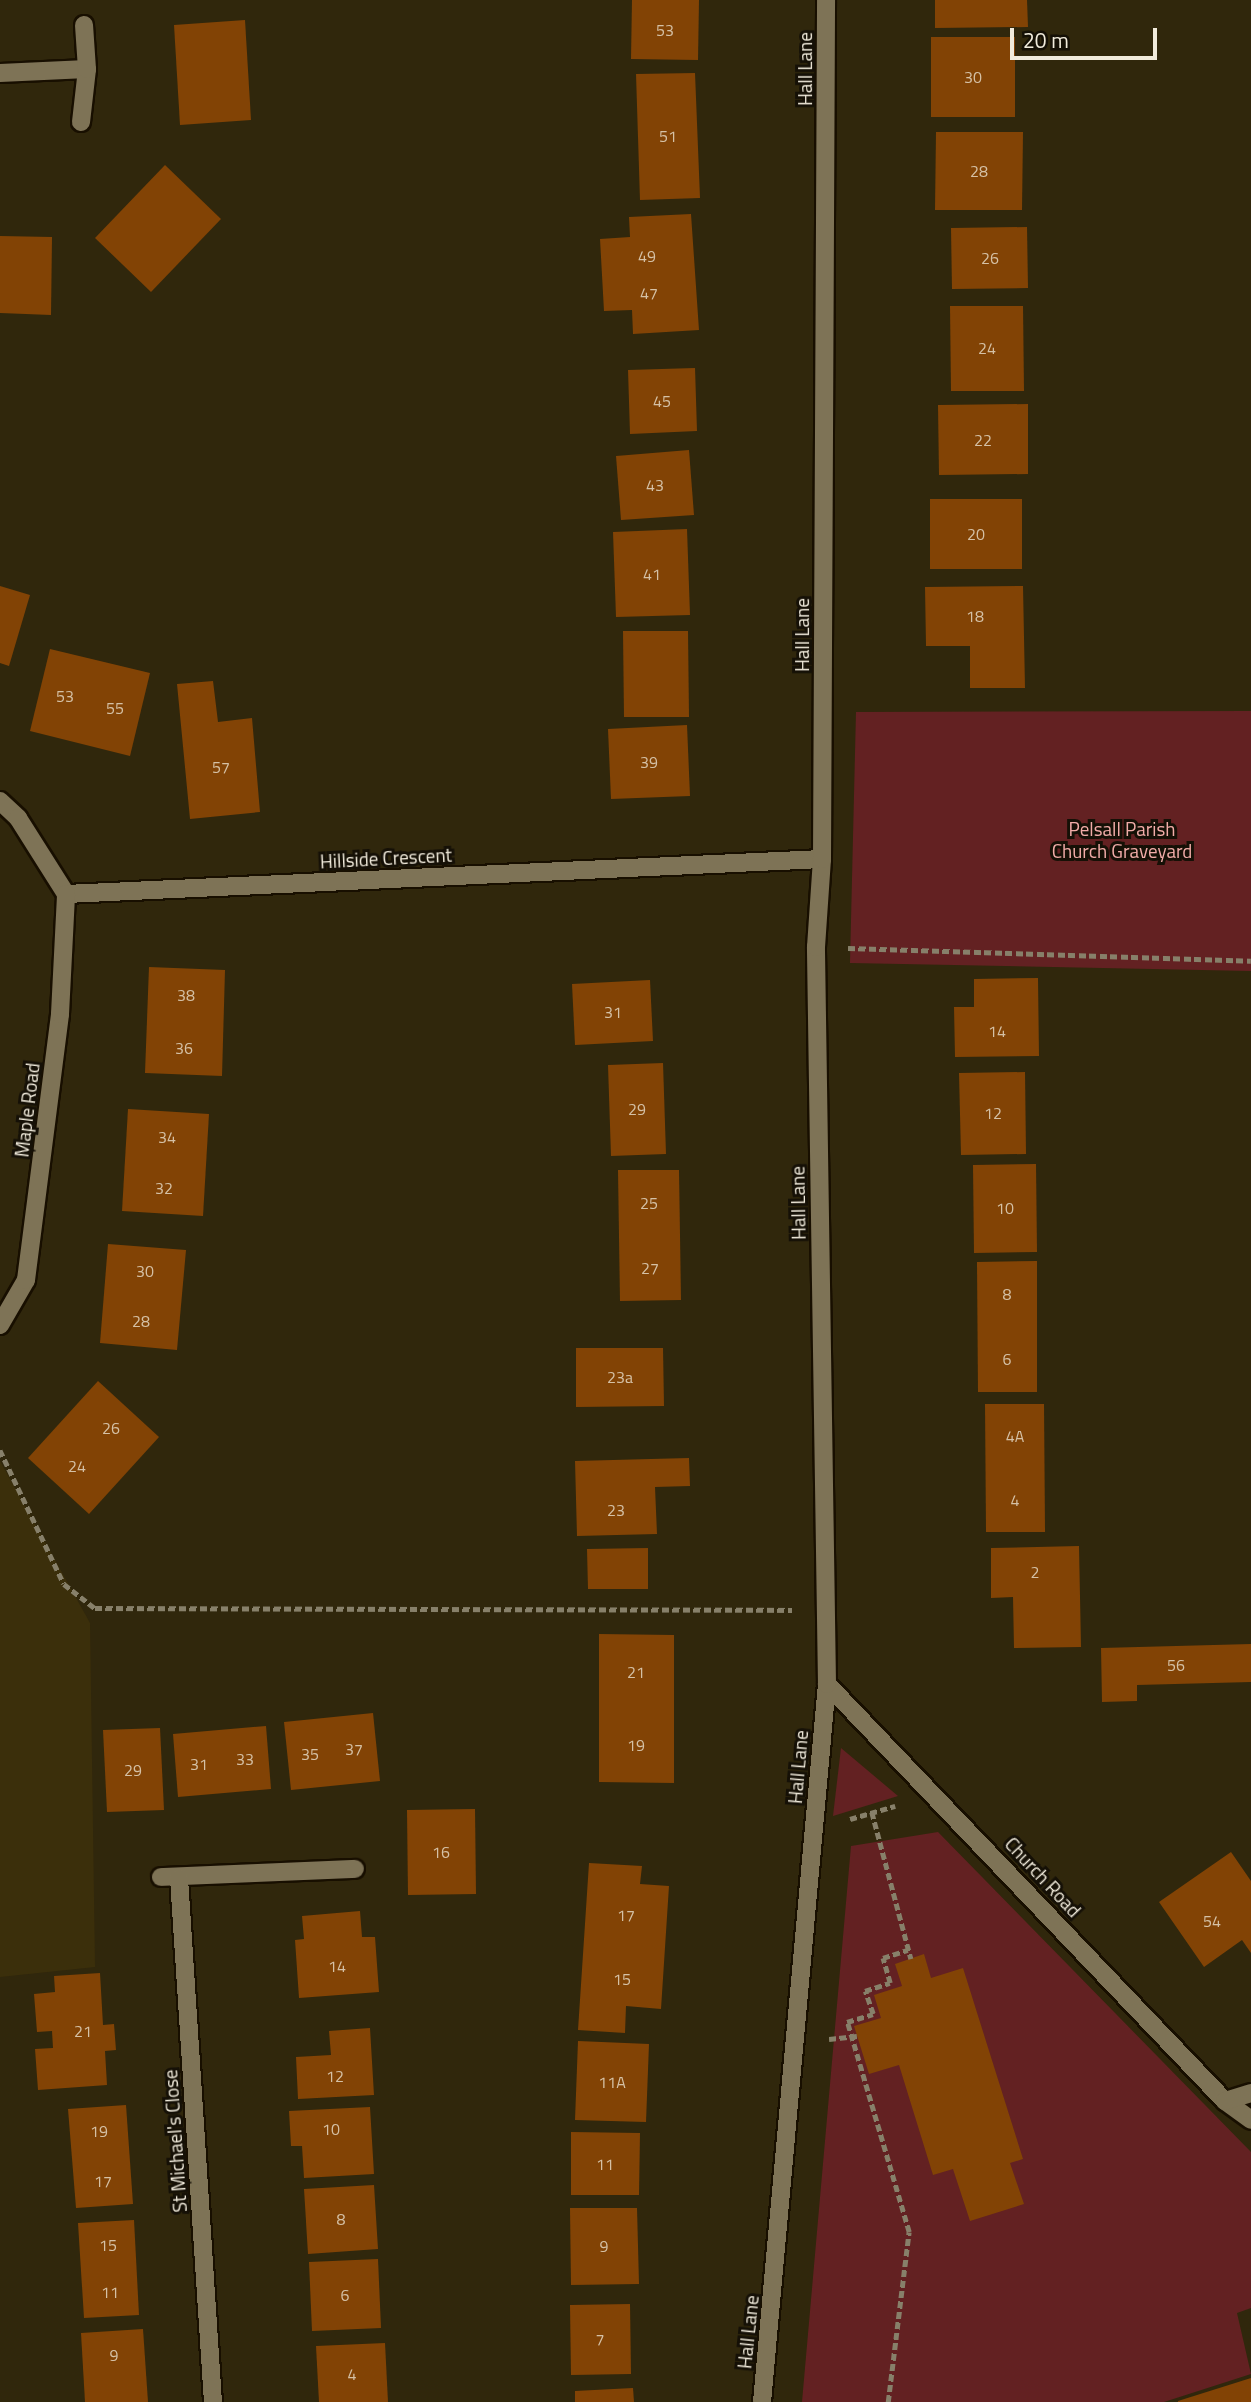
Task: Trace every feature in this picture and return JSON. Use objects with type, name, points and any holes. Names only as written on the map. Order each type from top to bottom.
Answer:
[{"type":"street","name":"Hall Lane","points":[[762,2402],[827,1684],[816,947],[822,859],[826,0]]},
{"type":"street","points":[[81,122],[87,69],[84,25]]},
{"type":"street","points":[[0,73],[87,69]]},
{"type":"street","points":[[0,801],[18,818],[66,894]]},
{"type":"street","name":"Hillside Crescent","points":[[66,894],[822,859]]},
{"type":"street","name":"Maple Road","points":[[0,1325],[26,1280],[60,1014],[66,894]]},
{"type":"street","name":"Church Road","points":[[827,1684],[937,1794],[1225,2101],[1251,2120]]},
{"type":"street","points":[[161,1877],[355,1869]]},
{"type":"street","name":"St Michael's Close","points":[[179,1878],[213,2402]]},
{"type":"street","points":[[1225,2101],[1251,2094]]},
{"type":"path","points":[[816,947],[1251,961]]},
{"type":"path","points":[[0,1450],[64,1584],[95,1608],[824,1610]]},
{"type":"path","points":[[814,1829],[937,1794]]},
{"type":"path","points":[[872,1812],[911,1959]]},
{"type":"path","points":[[888,2402],[909,2232],[847,2022],[873,2014],[865,1991],[890,1983],[883,1958],[908,1950]]},
{"type":"shaded area","points":[[0,1461],[90,1623],[95,1967],[0,1977]]},
{"type":"green space","name":"Pelsall Parish Church Graveyard","points":[[1251,711],[1251,971],[850,963],[856,712]]},
{"type":"green space","points":[[841,1748],[898,1796],[833,1816]]},
{"type":"green space","points":[[938,1832],[1251,2152],[1251,2308],[1237,2313],[1251,2374],[1164,2402],[802,2402],[851,1846]]},
{"type":"building","points":[[632,0],[699,0],[698,60],[631,59]]},
{"type":"building","points":[[935,0],[1027,0],[1028,27],[935,28]]},
{"type":"building","points":[[245,20],[251,120],[180,125],[174,25]]},
{"type":"building","points":[[931,37],[1015,37],[1015,117],[931,117]]},
{"type":"building","points":[[695,73],[700,198],[640,200],[636,74]]},
{"type":"building","points":[[936,132],[1023,132],[1022,210],[935,210]]},
{"type":"building","points":[[165,165],[221,219],[151,292],[95,238]]},
{"type":"building","points":[[691,214],[699,330],[633,334],[632,310],[604,311],[600,239],[630,237],[629,217]]},
{"type":"building","points":[[1027,227],[1028,288],[952,289],[951,228]]},
{"type":"building","points":[[0,236],[52,237],[51,315],[0,313]]},
{"type":"building","points":[[950,306],[1023,306],[1024,391],[951,391]]},
{"type":"building","points":[[695,368],[697,431],[630,434],[628,370]]},
{"type":"building","points":[[1028,404],[1028,474],[939,475],[938,405]]},
{"type":"building","points":[[689,450],[694,515],[621,520],[616,456]]},
{"type":"building","points":[[930,499],[1022,499],[1022,569],[930,569]]},
{"type":"building","points":[[687,529],[690,615],[616,617],[613,532]]},
{"type":"building","points":[[0,586],[30,595],[9,666],[0,663]]},
{"type":"building","points":[[1023,586],[1025,688],[970,688],[970,646],[926,646],[925,587]]},
{"type":"building","points":[[623,631],[688,631],[689,717],[624,717]]},
{"type":"building","points":[[50,649],[150,673],[130,756],[30,731]]},
{"type":"building","points":[[213,681],[218,722],[252,718],[260,812],[190,819],[177,684]]},
{"type":"building","points":[[687,725],[690,796],[611,799],[608,729]]},
{"type":"building","points":[[149,967],[225,970],[222,1076],[145,1073]]},
{"type":"building","points":[[1038,978],[1039,1056],[955,1057],[954,1007],[974,1007],[974,979]]},
{"type":"building","points":[[650,980],[653,1041],[575,1045],[572,984]]},
{"type":"building","points":[[663,1063],[666,1154],[611,1156],[608,1065]]},
{"type":"building","points":[[1025,1072],[1026,1154],[961,1155],[959,1073]]},
{"type":"building","points":[[128,1109],[209,1114],[203,1216],[122,1211]]},
{"type":"building","points":[[1036,1164],[1037,1252],[974,1253],[973,1165]]},
{"type":"building","points":[[618,1170],[679,1170],[681,1300],[620,1301]]},
{"type":"building","points":[[108,1244],[186,1250],[177,1350],[100,1343]]},
{"type":"building","points":[[1037,1261],[1037,1392],[978,1392],[977,1262]]},
{"type":"building","points":[[576,1348],[663,1348],[664,1406],[576,1407]]},
{"type":"building","points":[[98,1381],[159,1437],[89,1514],[28,1458]]},
{"type":"building","points":[[985,1404],[1044,1404],[1045,1532],[986,1532]]},
{"type":"building","points":[[689,1458],[690,1486],[655,1487],[657,1534],[577,1536],[575,1461]]},
{"type":"building","points":[[1079,1546],[1081,1647],[1014,1648],[1013,1597],[991,1598],[991,1548]]},
{"type":"building","points":[[648,1548],[648,1589],[588,1589],[587,1549]]},
{"type":"building","points":[[599,1634],[674,1635],[674,1783],[599,1782]]},
{"type":"building","points":[[1251,1644],[1251,1682],[1137,1685],[1137,1701],[1102,1702],[1101,1648]]},
{"type":"building","points":[[373,1713],[380,1781],[291,1790],[284,1722]]},
{"type":"building","points":[[266,1726],[271,1789],[178,1797],[173,1734]]},
{"type":"building","points":[[160,1728],[164,1810],[107,1812],[103,1730]]},
{"type":"building","points":[[475,1809],[476,1894],[408,1895],[407,1810]]},
{"type":"building","points":[[1231,1852],[1251,1881],[1251,1953],[1242,1940],[1204,1967],[1159,1902]]},
{"type":"building","points":[[589,1863],[642,1866],[640,1884],[669,1886],[661,2009],[626,2006],[625,2033],[578,2030]]},
{"type":"building","points":[[360,1911],[362,1937],[375,1937],[379,1992],[299,1998],[295,1940],[304,1939],[302,1916]]},
{"type":"building","points":[[924,1954],[931,1978],[963,1968],[1023,2159],[1010,2163],[1024,2204],[970,2221],[953,2169],[933,2175],[899,2065],[869,2074],[854,2026],[881,2018],[874,1995],[902,1986],[895,1964]]},
{"type":"building","points":[[100,1973],[103,2025],[114,2024],[116,2050],[105,2051],[107,2085],[38,2090],[35,2049],[53,2048],[52,2031],[37,2032],[34,1994],[55,1992],[54,1976]]},
{"type":"building","points":[[370,2028],[374,2095],[298,2099],[296,2057],[331,2055],[329,2031]]},
{"type":"building","points":[[578,2041],[649,2044],[646,2122],[575,2120]]},
{"type":"building","points":[[126,2105],[133,2204],[76,2208],[68,2109]]},
{"type":"building","points":[[370,2107],[374,2174],[304,2178],[302,2146],[291,2146],[289,2111]]},
{"type":"building","points":[[571,2132],[640,2133],[639,2195],[571,2195]]},
{"type":"building","points":[[374,2185],[378,2249],[308,2254],[304,2189]]},
{"type":"building","points":[[570,2208],[637,2208],[639,2284],[571,2285]]},
{"type":"building","points":[[134,2220],[139,2315],[84,2318],[78,2223]]},
{"type":"building","points":[[378,2259],[381,2328],[312,2331],[309,2262]]},
{"type":"building","points":[[630,2304],[631,2374],[571,2375],[570,2305]]},
{"type":"building","points":[[143,2329],[148,2402],[85,2402],[81,2333]]},
{"type":"building","points":[[385,2343],[388,2402],[319,2402],[316,2346]]},
{"type":"building","points":[[1251,2378],[1251,2402],[1178,2402],[1178,2401]]},
{"type":"building","points":[[633,2388],[634,2402],[575,2402],[575,2391]]}]
